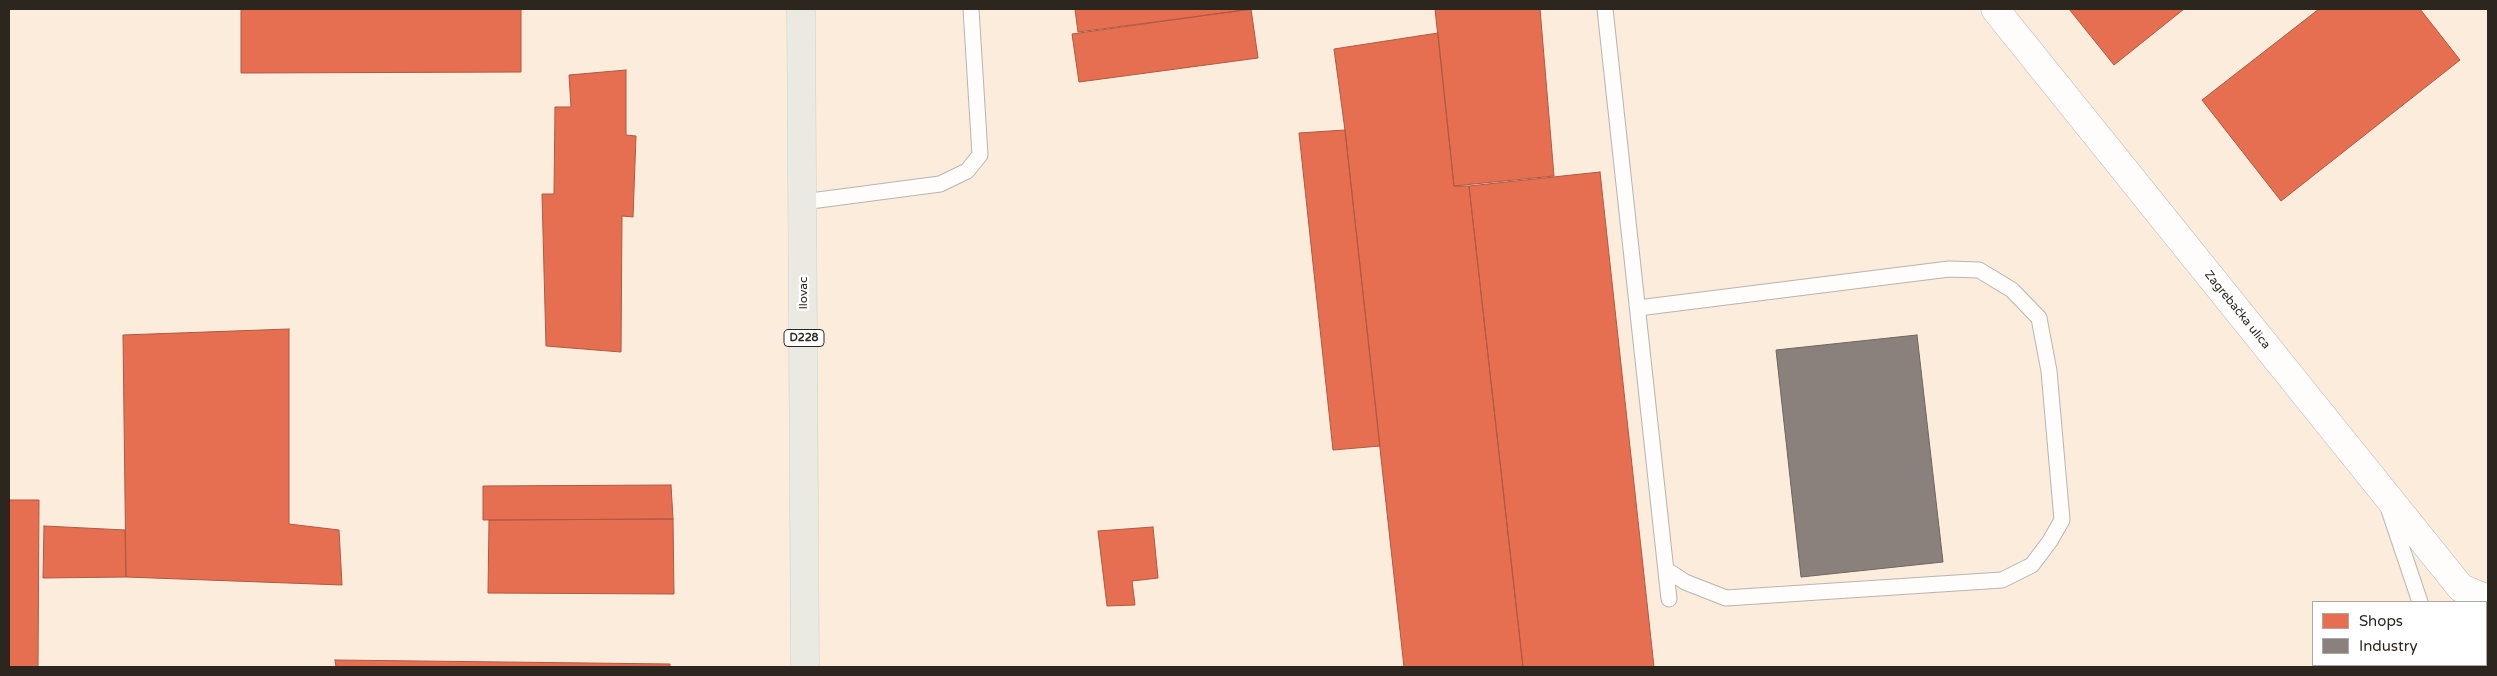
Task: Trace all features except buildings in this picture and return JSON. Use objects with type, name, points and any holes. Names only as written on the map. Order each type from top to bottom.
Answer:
[{"type":"main road","name":"Ilovac","points":[[801,9],[805,667]]},
{"type":"street","name":"Zagrebačka ulica","points":[[1995,9],[2384,495],[2461,588],[2488,599]]},
{"type":"lane","points":[[803,202],[940,184],[967,171],[980,155],[971,9]]},
{"type":"lane","points":[[1605,9],[1670,599]]},
{"type":"lane","points":[[1638,308],[1949,269],[1979,270],[2012,290],[2039,318],[2048,371],[2062,520],[2050,541],[2032,565],[2002,580],[1726,598],[1685,582],[1667,570]]},
{"type":"lane","points":[[2384,495],[2420,601]]},
{"type":"shaded area","points":[[9,9],[2488,9],[2488,667],[9,667]]}]
